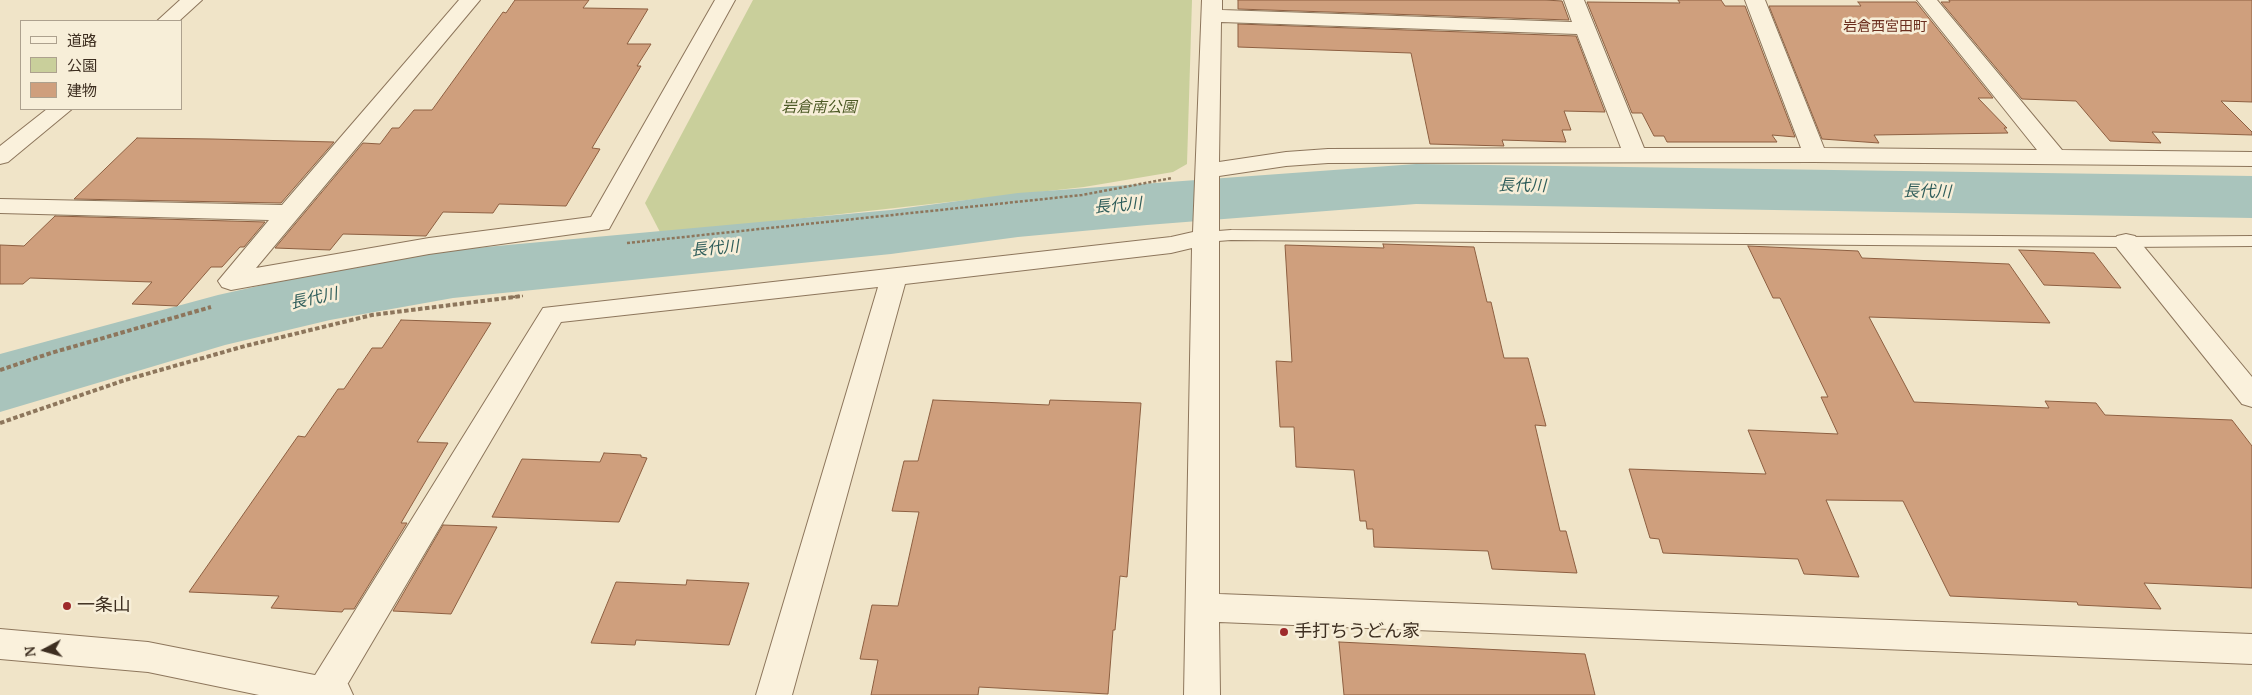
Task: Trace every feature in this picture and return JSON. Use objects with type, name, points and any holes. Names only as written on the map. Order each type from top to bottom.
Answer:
[{"type":"street","points":[[168,20],[192,0]]},
{"type":"street","points":[[470,0],[230,281],[429,246],[600,224],[725,0]]},
{"type":"street","points":[[1574,0],[1635,155]]},
{"type":"street","points":[[1756,0],[1786,83],[1809,136],[1814,155]]},
{"type":"street","points":[[1927,0],[2056,158]]},
{"type":"street","points":[[1202,695],[1205,231],[1211,8],[1585,28]]},
{"type":"street","points":[[0,157],[60,110]]},
{"type":"street","points":[[1206,178],[1286,160],[1328,156],[1814,155],[2252,159]]},
{"type":"street","points":[[0,206],[290,212]]},
{"type":"street","points":[[0,644],[148,657],[330,693],[552,314],[1170,245],[1205,231]]},
{"type":"street","points":[[2126,242],[2252,397]]},
{"type":"street","points":[[774,695],[894,277]]},
{"type":"street","points":[[1203,607],[2252,649]]},
{"type":"lane","points":[[1205,231],[1231,235],[2126,242],[2252,241]]},
{"type":"green space","name":"岩倉南公園","points":[[753,0],[1192,0],[1187,164],[1173,172],[1084,187],[661,234],[645,203]]},
{"type":"building","points":[[515,0],[589,0],[583,8],[648,9],[627,44],[651,44],[637,66],[641,66],[592,148],[600,149],[566,206],[499,204],[493,213],[443,212],[426,236],[343,234],[330,250],[275,248],[363,143],[380,144],[392,128],[399,128],[414,110],[432,110],[503,12],[506,13]]},
{"type":"building","points":[[1238,0],[1562,1],[1569,20],[1238,9]]},
{"type":"building","points":[[1678,0],[1721,0],[1725,6],[1745,6],[1795,137],[1772,135],[1777,142],[1667,142],[1664,136],[1654,136],[1642,113],[1632,113],[1587,2],[1680,3]]},
{"type":"building","points":[[1949,0],[2252,0],[2252,102],[2221,101],[2252,132],[2252,135],[2152,132],[2161,143],[2110,141],[2076,101],[2022,99],[1941,2],[1950,2]]},
{"type":"building","points":[[1858,2],[1916,2],[1993,98],[1978,98],[2007,128],[2004,128],[2008,133],[1874,135],[1879,143],[1822,139],[1769,6],[1861,6]]},
{"type":"building","points":[[1238,24],[1576,36],[1605,112],[1564,111],[1571,130],[1562,130],[1566,142],[1502,140],[1504,146],[1430,144],[1411,53],[1238,47]]},
{"type":"building","points":[[137,138],[334,142],[281,203],[74,199]]},
{"type":"building","points":[[55,216],[265,222],[244,247],[240,247],[222,267],[211,267],[177,306],[132,304],[152,282],[30,278],[23,284],[0,284],[0,245],[24,246]]},
{"type":"building","points":[[1383,244],[1474,247],[1487,302],[1491,302],[1504,358],[1528,358],[1546,426],[1535,425],[1560,531],[1566,531],[1577,573],[1492,569],[1488,551],[1374,547],[1373,529],[1367,529],[1366,521],[1360,521],[1354,470],[1296,467],[1294,427],[1280,427],[1276,361],[1292,362],[1285,245],[1384,248]]},
{"type":"building","points":[[1748,246],[1858,251],[1862,258],[2009,264],[2050,323],[1869,317],[1914,402],[2049,408],[2045,401],[2096,403],[2105,415],[2232,420],[2252,446],[2252,588],[2144,583],[2161,609],[2078,605],[2077,602],[1950,596],[1903,501],[1826,500],[1859,577],[1804,574],[1798,559],[1663,553],[1659,539],[1650,538],[1629,469],[1766,474],[1748,430],[1838,434],[1821,397],[1828,397],[1780,298],[1773,298]]},
{"type":"building","points":[[2019,250],[2094,253],[2121,288],[2044,285]]},
{"type":"building","points":[[401,320],[491,323],[417,442],[448,443],[401,523],[407,523],[354,609],[344,609],[342,612],[271,608],[279,596],[189,592],[298,436],[305,437],[338,389],[344,389],[372,348],[382,348]]},
{"type":"building","points":[[933,400],[1049,405],[1050,400],[1141,403],[1127,577],[1120,576],[1115,630],[1113,630],[1108,694],[979,687],[978,695],[871,695],[878,660],[860,659],[872,605],[898,606],[919,512],[892,511],[904,461],[918,461]]},
{"type":"building","points":[[604,453],[641,455],[641,457],[647,458],[619,522],[492,517],[522,459],[600,462]]},
{"type":"building","points":[[443,525],[497,527],[451,614],[393,611]]},
{"type":"building","points":[[687,580],[749,583],[729,645],[636,640],[635,645],[591,643],[616,582],[686,585]]},
{"type":"building","points":[[1339,642],[1585,654],[1595,695],[1344,695]]},
{"type":"waterway","name":"長代川","points":[[0,383],[218,321],[330,295],[453,274],[891,232],[1018,215],[1147,204],[1416,184],[2252,197]]},
{"type":"place","name":"一条山","points":[[67,606]]},
{"type":"place","name":"手打ちうどん家","points":[[1284,632]]},
{"type":"district","name":"岩倉西宮田町","points":[[1885,27]]}]
